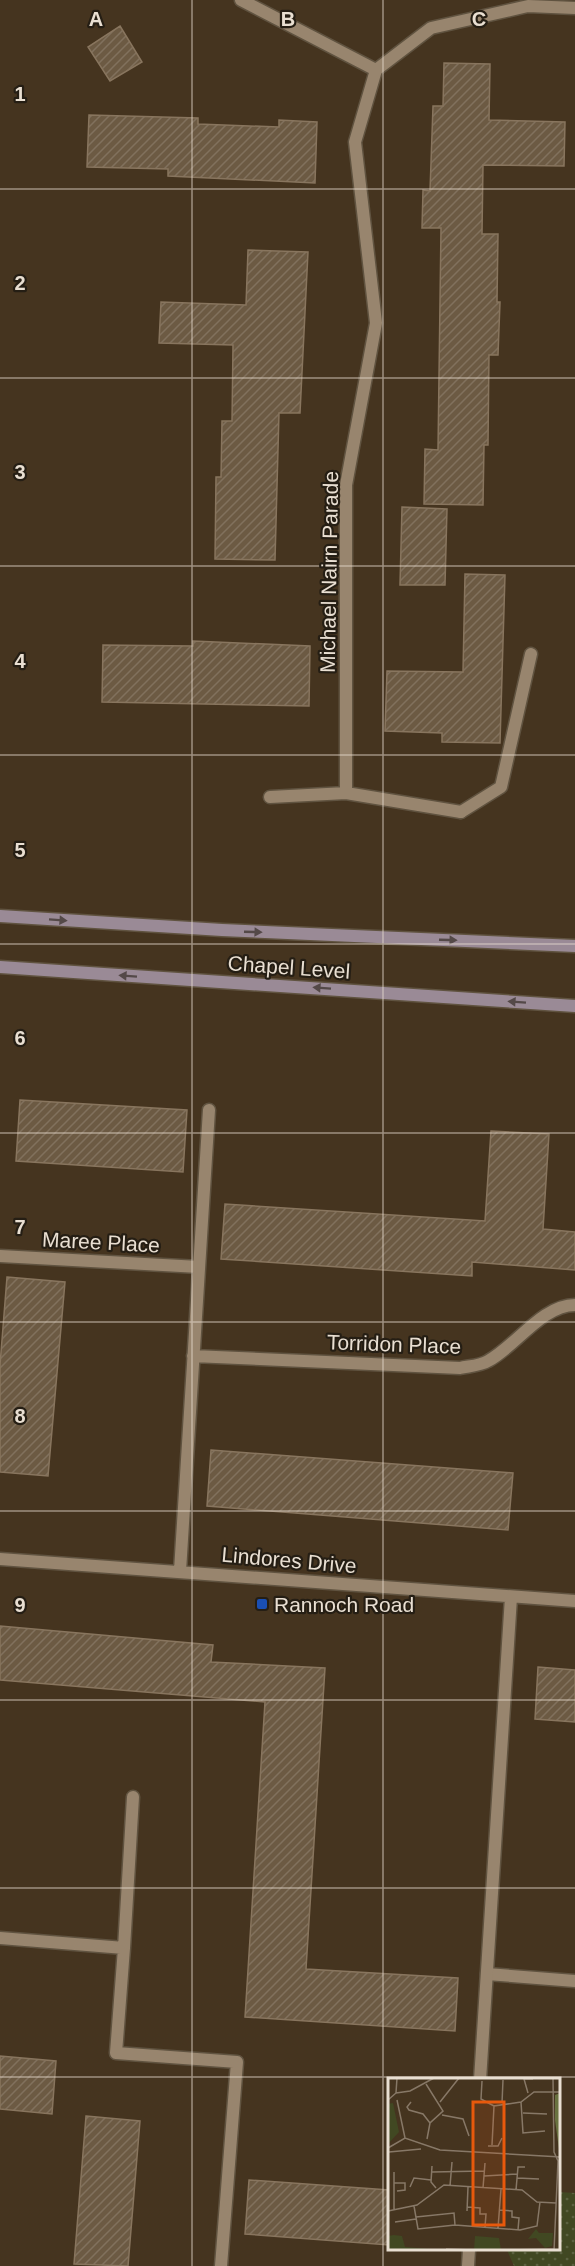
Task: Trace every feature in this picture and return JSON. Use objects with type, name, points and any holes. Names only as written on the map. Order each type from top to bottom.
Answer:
[{"type":"main road","name":"Chapel Level","points":[[0,916],[222,930],[575,946]]},
{"type":"main road","name":"Chapel Level","points":[[0,967],[575,1006]]},
{"type":"street","points":[[241,0],[376,70],[431,28],[529,3],[575,8]]},
{"type":"street","name":"Michael Nairn Parade","points":[[346,793],[346,485],[376,323],[355,142],[376,70]]},
{"type":"street","points":[[270,797],[346,793],[461,812],[501,787],[531,654]]},
{"type":"street","points":[[180,1571],[209,1110]]},
{"type":"street","name":"Maree Place","points":[[0,1256],[199,1267]]},
{"type":"street","name":"Torridon Place","points":[[193,1356],[460,1368],[487,1362],[539,1320],[569,1305],[575,1305]]},
{"type":"street","name":"Lindores Drive","points":[[0,1559],[575,1601]]},
{"type":"street","points":[[480,2078],[512,1597]]},
{"type":"street","points":[[133,1797],[116,2053],[237,2062],[221,2266]]},
{"type":"street","points":[[0,1938],[124,1948]]},
{"type":"street","points":[[487,1974],[575,1981]]},
{"type":"street","points":[[468,2266],[469,2251]]},
{"type":"green space","points":[[560,2192],[575,2193],[575,2266],[514,2266],[507,2251],[560,2251]]},
{"type":"building","points":[[120,26],[142,62],[110,81],[88,47]]},
{"type":"building","points":[[444,63],[490,64],[489,120],[565,122],[564,166],[483,165],[482,234],[498,234],[497,302],[500,302],[498,355],[489,355],[488,445],[484,445],[483,505],[424,504],[425,449],[438,450],[441,228],[422,228],[423,190],[430,191],[433,106],[443,106]]},
{"type":"building","points":[[89,115],[198,118],[198,124],[279,127],[279,120],[317,122],[315,183],[168,176],[168,169],[87,167]]},
{"type":"building","points":[[248,250],[308,252],[300,413],[279,413],[275,560],[215,559],[216,477],[221,477],[222,421],[232,421],[233,345],[159,343],[161,302],[246,305]]},
{"type":"building","points":[[402,507],[447,509],[445,585],[400,585]]},
{"type":"building","points":[[465,574],[505,575],[500,743],[442,742],[442,733],[385,731],[387,671],[463,672]]},
{"type":"building","points":[[193,641],[310,646],[309,706],[102,702],[103,645],[193,646]]},
{"type":"building","points":[[20,1100],[187,1110],[183,1172],[16,1161]]},
{"type":"building","points":[[491,1131],[549,1134],[543,1229],[575,1232],[575,1270],[472,1262],[472,1276],[221,1259],[225,1204],[485,1221]]},
{"type":"building","points":[[7,1277],[65,1282],[48,1476],[0,1472],[0,1365]]},
{"type":"building","points":[[211,1450],[513,1473],[508,1530],[207,1506]]},
{"type":"building","points":[[0,1626],[213,1645],[211,1662],[325,1668],[306,1969],[458,1978],[455,2031],[245,2017],[265,1702],[0,1680]]},
{"type":"building","points":[[538,1667],[575,1670],[575,1722],[535,1719]]},
{"type":"building","points":[[0,2056],[56,2061],[52,2114],[0,2109]]},
{"type":"building","points":[[86,2116],[140,2121],[128,2266],[74,2264]]},
{"type":"building","points":[[249,2180],[388,2190],[388,2245],[245,2234]]},
{"type":"place","name":"Rannoch Road","points":[[262,1604]]}]
